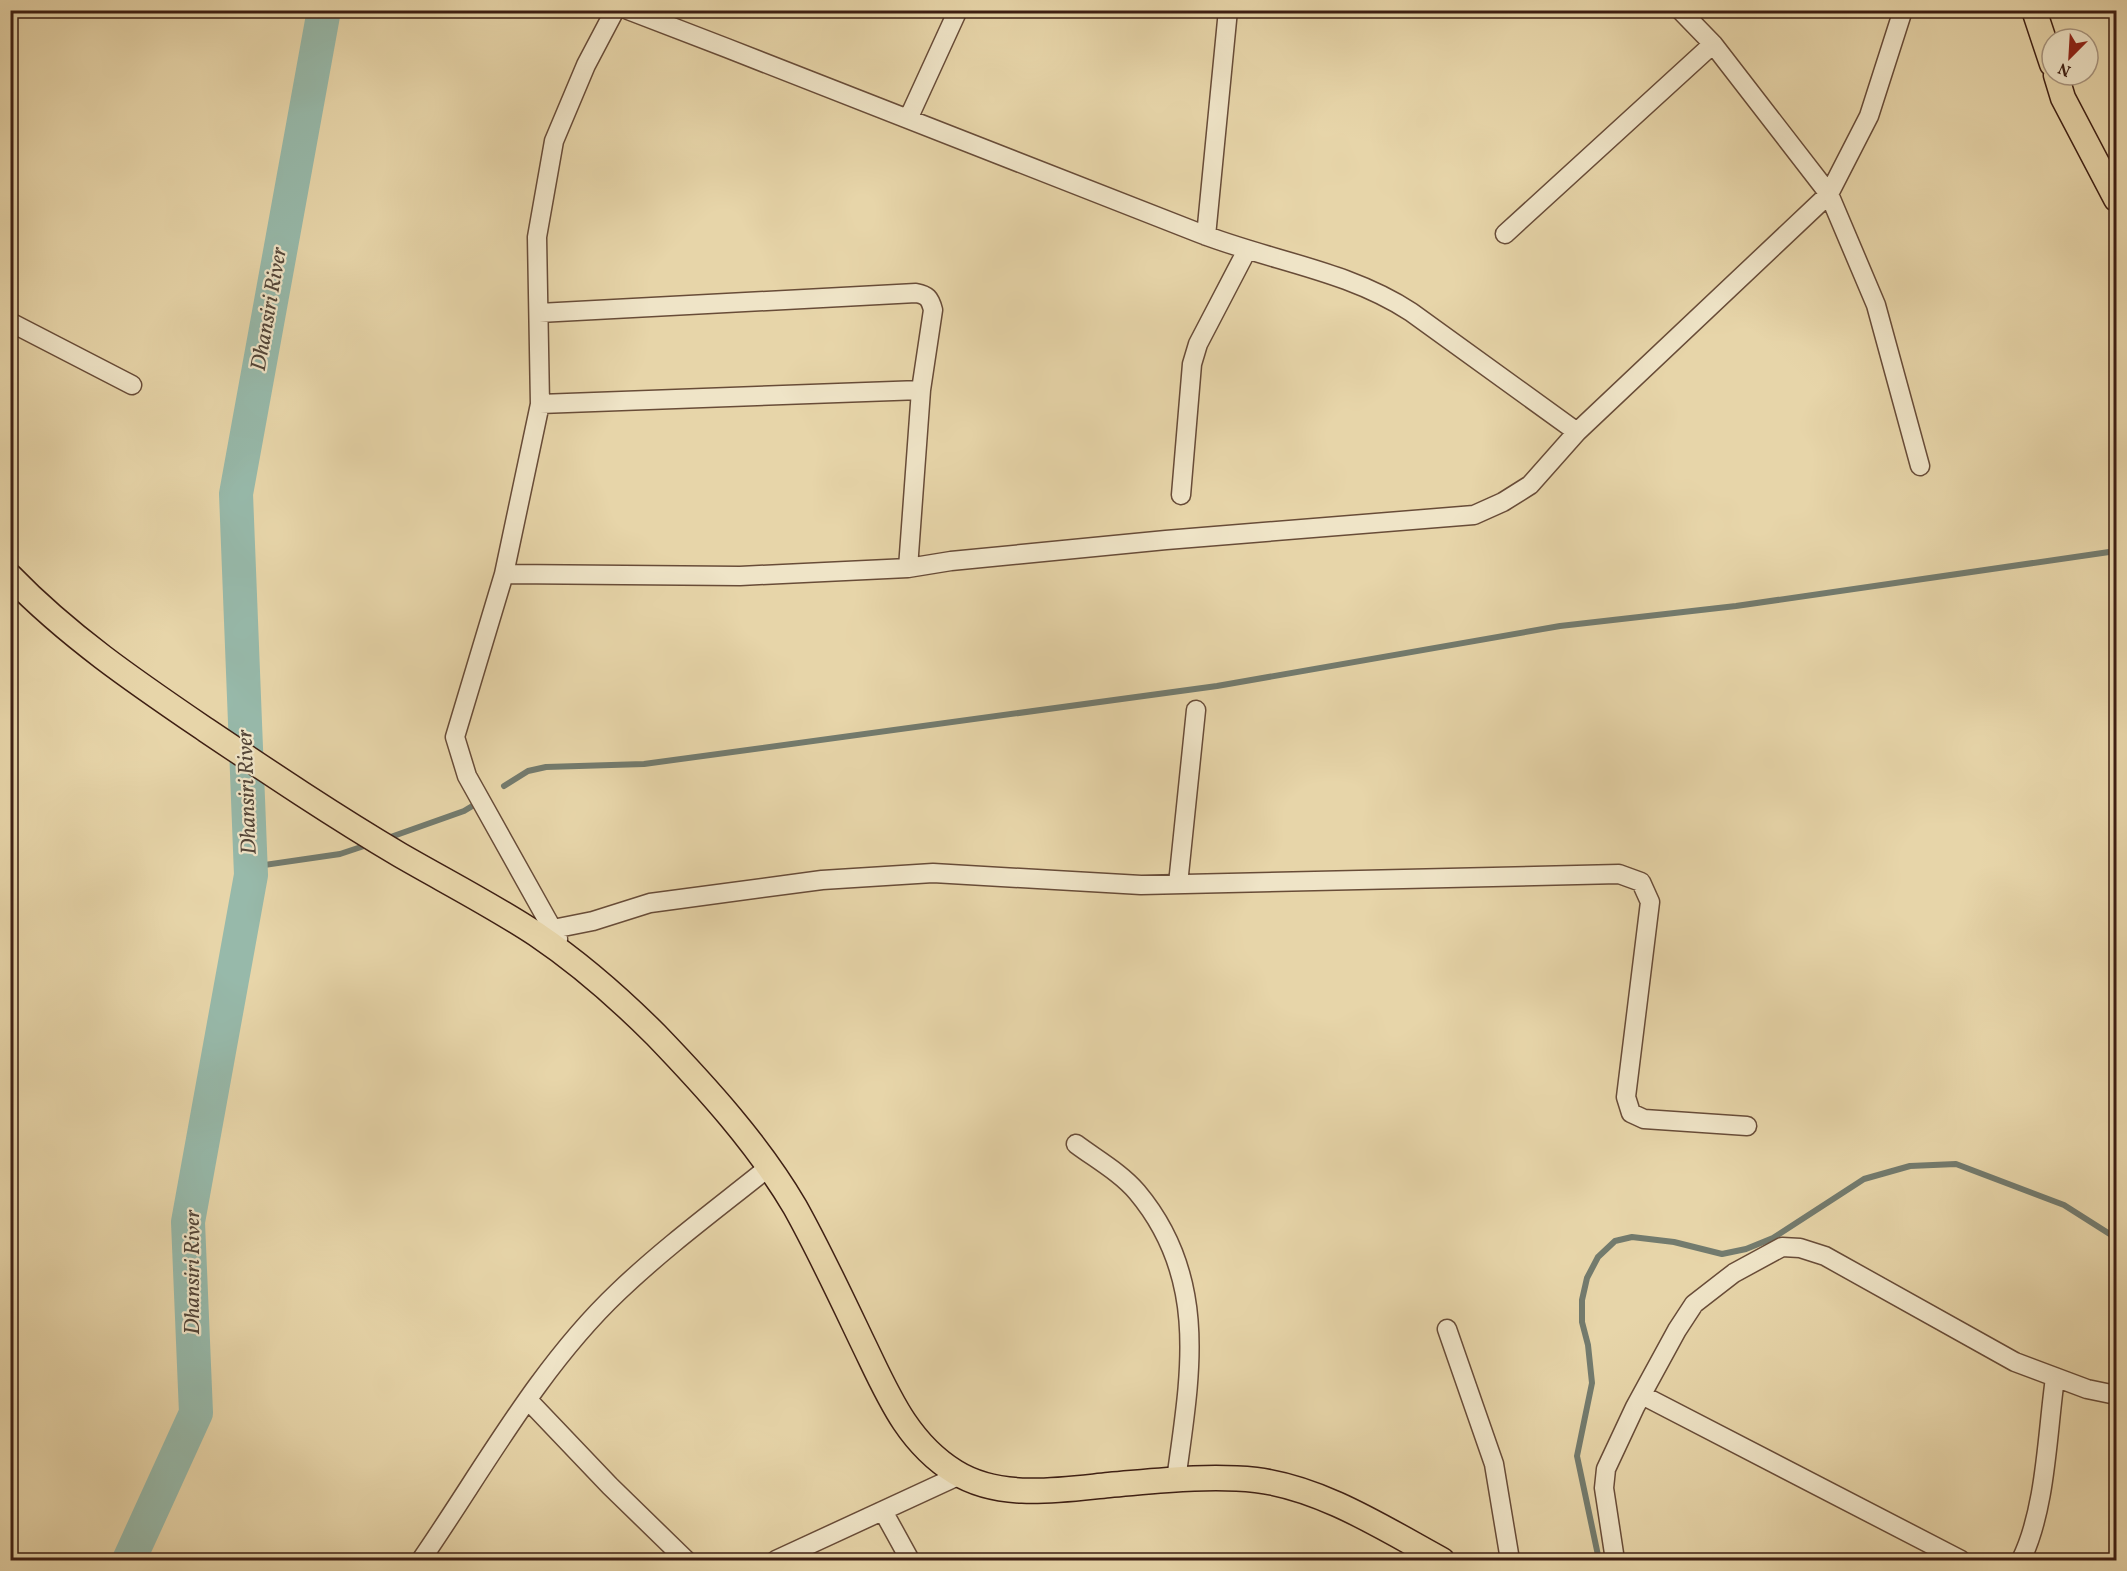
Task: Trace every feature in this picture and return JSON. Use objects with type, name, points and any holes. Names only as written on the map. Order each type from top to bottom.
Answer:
[{"type":"main road","points":[[2034,10],[2040,28]]},
{"type":"main road","points":[[2060,87],[2063,98],[2116,199]]},
{"type":"main road","points":[[10,576],[73,635],[123,673],[275,776],[396,852],[502,913],[567,956],[612,993],[701,1085],[769,1167],[818,1249],[893,1405],[910,1434],[930,1455],[960,1475],[986,1486],[1017,1490],[1052,1490],[1230,1478],[1262,1481],[1292,1488],[1332,1503],[1442,1560]]},
{"type":"street","points":[[567,956],[466,776],[455,737],[504,574],[540,404],[537,237],[554,141],[586,65],[615,10]]},
{"type":"street","points":[[628,10],[909,117],[1206,236],[1354,281],[1384,295],[1577,432]]},
{"type":"street","points":[[909,117],[958,10]]},
{"type":"street","points":[[1206,236],[1228,10]]},
{"type":"street","points":[[1680,10],[1713,44],[1828,194],[1876,305],[1920,466]]},
{"type":"street","points":[[504,574],[740,576],[908,568],[951,561],[1166,540],[1474,515],[1503,502],[1530,485],[1577,432],[1828,194],[1869,116],[1903,10]]},
{"type":"street","points":[[1505,234],[1713,44]]},
{"type":"street","points":[[1181,495],[1192,364],[1197,344],[1247,250]]},
{"type":"street","points":[[539,313],[916,293],[930,300],[933,310],[921,390],[908,568]]},
{"type":"street","points":[[10,322],[132,385]]},
{"type":"street","points":[[540,404],[921,390]]},
{"type":"street","points":[[1178,884],[1196,710]]},
{"type":"street","points":[[553,929],[593,921],[650,903],[822,880],[933,873],[1141,885],[1619,874],[1641,882],[1650,902],[1626,1097],[1631,1113],[1644,1119],[1747,1126]]},
{"type":"street","points":[[1076,1144],[1136,1191],[1166,1232],[1182,1272],[1189,1316],[1190,1377],[1176,1480]]},
{"type":"street","points":[[421,1560],[528,1400],[559,1359],[617,1293],[769,1167]]},
{"type":"street","points":[[1615,1560],[1604,1488],[1606,1469],[1642,1395],[1677,1330],[1694,1304],[1734,1273],[1782,1247],[1800,1248],[1825,1257],[2015,1362],[2087,1389],[2116,1395]]},
{"type":"street","points":[[1447,1329],[1494,1464],[1510,1560]]},
{"type":"street","points":[[2021,1560],[2028,1545],[2037,1506],[2055,1378]]},
{"type":"street","points":[[1642,1395],[1961,1560]]},
{"type":"street","points":[[528,1400],[610,1486],[686,1560]]},
{"type":"street","points":[[778,1560],[960,1475]]},
{"type":"street","points":[[884,1511],[910,1560]]},
{"type":"waterway","name":"Dhansiri River","points":[[129,1560],[196,1413],[188,1222],[251,875],[236,494],[324,10]]},
{"type":"waterway","points":[[504,786],[528,771],[546,767],[644,764],[1217,686],[1560,626],[1736,606],[2116,551]]},
{"type":"waterway","points":[[385,839],[464,811],[474,805]]},
{"type":"waterway","points":[[251,867],[340,854],[370,844]]},
{"type":"waterway","points":[[1599,1560],[1577,1456],[1592,1383],[1588,1345],[1582,1322],[1582,1300],[1587,1278],[1598,1257],[1615,1241],[1632,1237],[1674,1242],[1722,1254],[1746,1249],[1773,1238],[1864,1179],[1910,1166],[1956,1164],[2064,1205],[2116,1238]]}]
